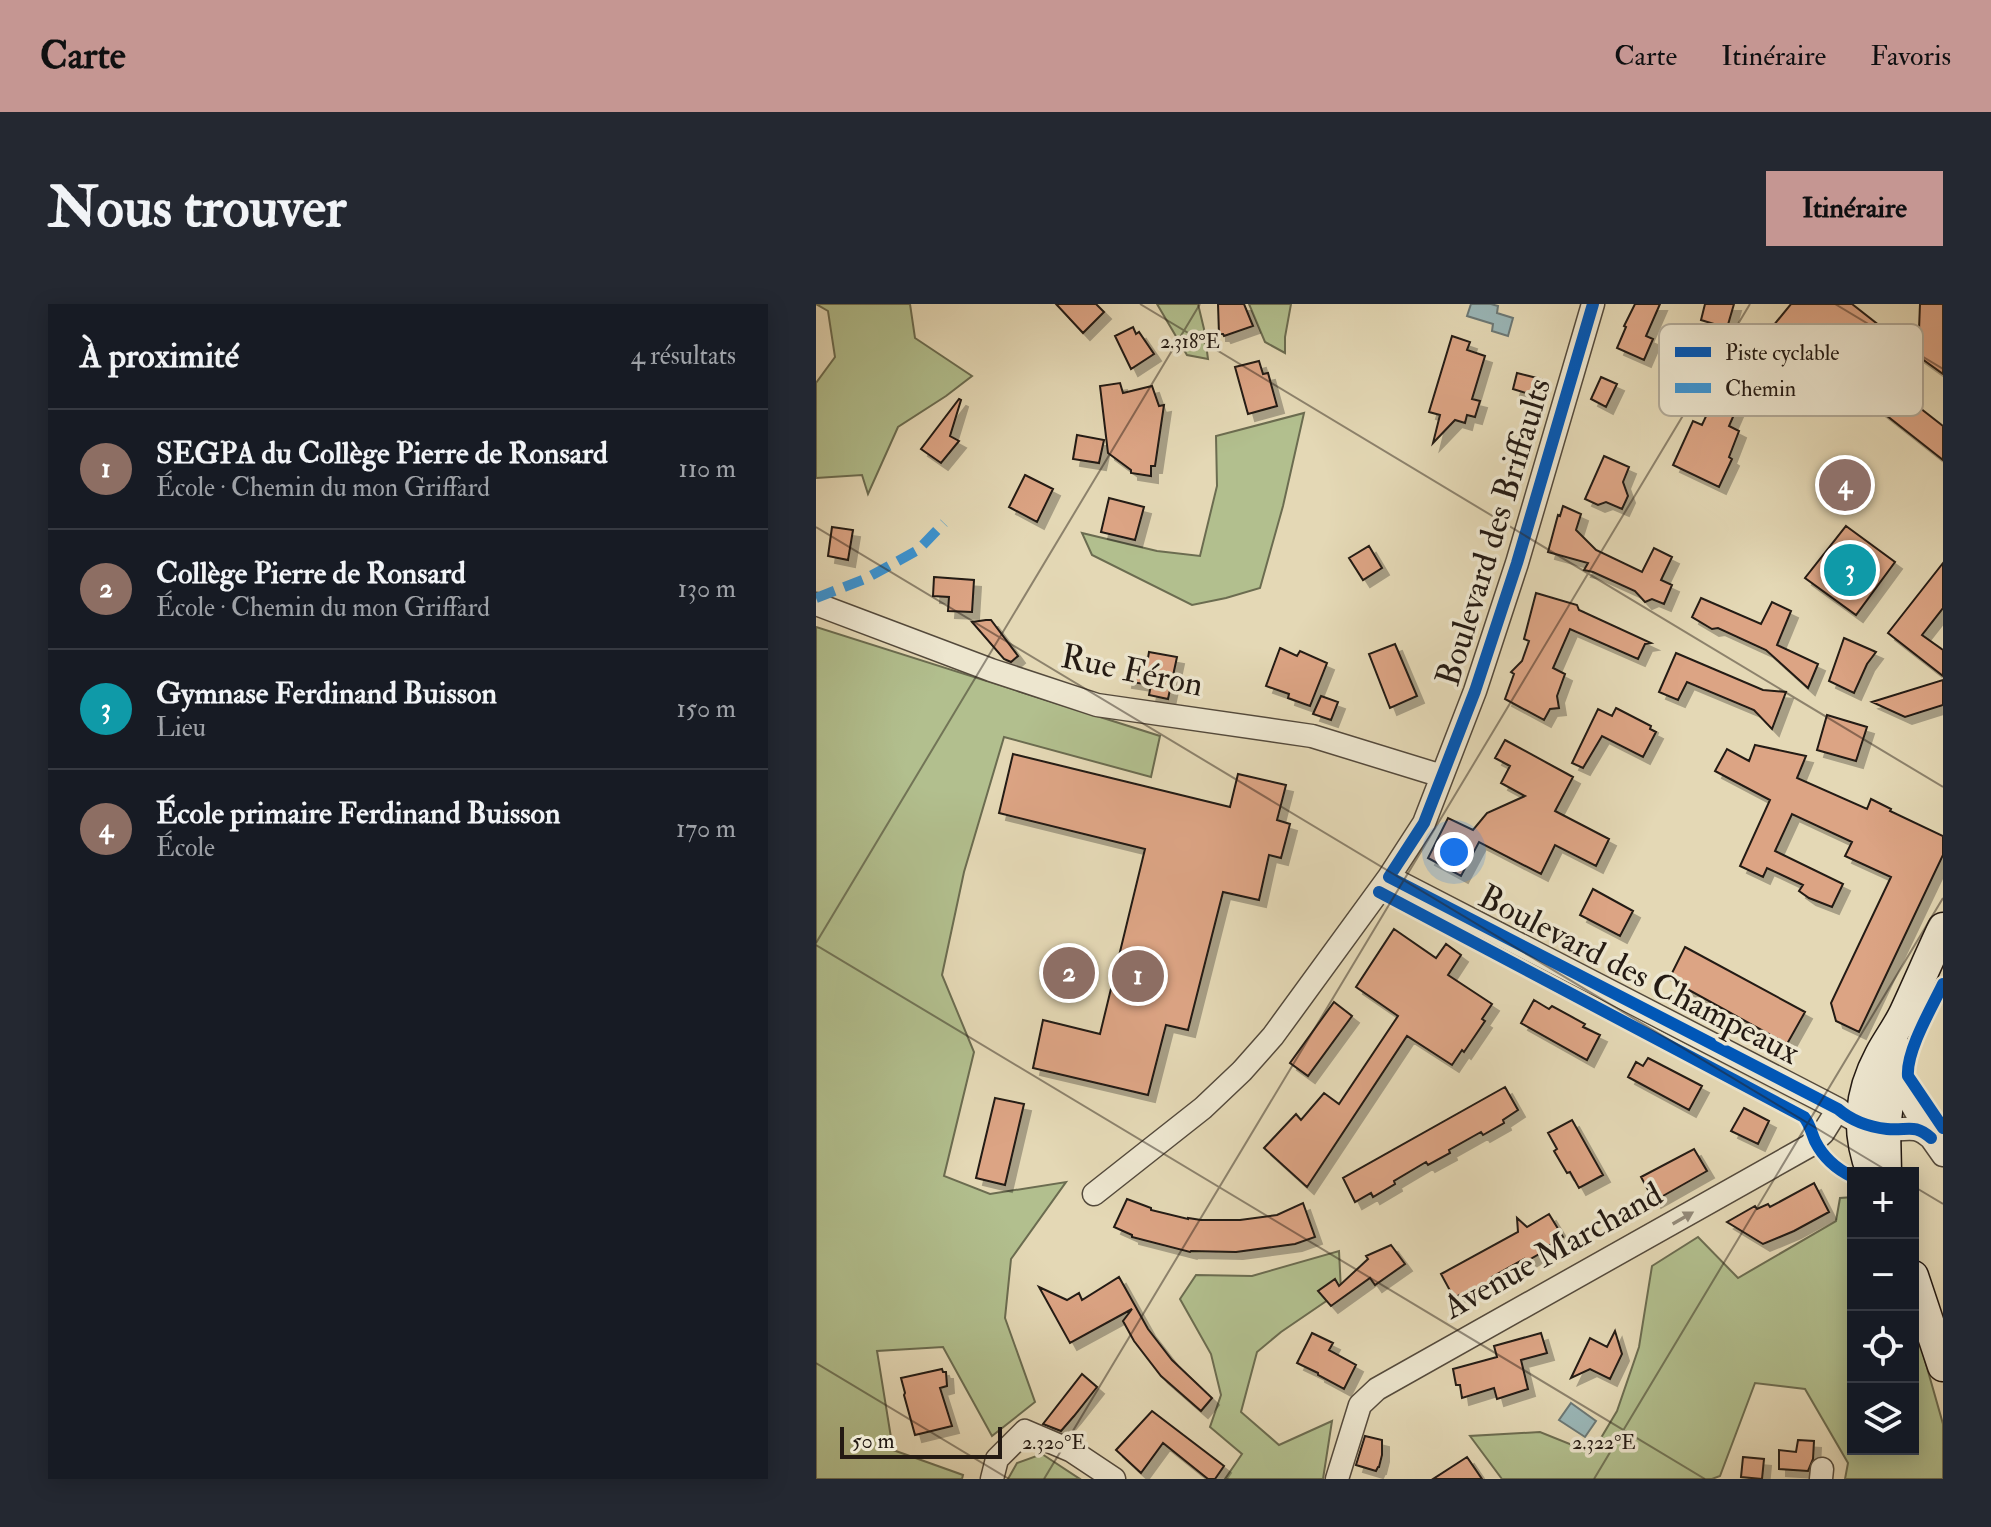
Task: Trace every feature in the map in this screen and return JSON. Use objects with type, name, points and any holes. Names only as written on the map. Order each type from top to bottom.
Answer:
[{"type":"main road","points":[[1870,1167],[1864,1150],[1874,1066],[1904,1014],[1943,928]]},
{"type":"main road","points":[[1884,1167],[1867,1115],[1892,1070],[1904,1014]]},
{"type":"main road","points":[[1919,1294],[1943,1366]]},
{"type":"street","name":"Boulevard des Briffaults","points":[[1442,776],[1475,691],[1517,563],[1593,304]]},
{"type":"street","name":"Rue Féron","points":[[816,604],[991,670],[1097,705],[1312,736],[1442,776]]},
{"type":"street","points":[[1094,1194],[1203,1108],[1273,1036],[1384,884],[1424,823],[1442,776]]},
{"type":"street","name":"Boulevard des Champeaux","points":[[1384,884],[1867,1115]]},
{"type":"street","points":[[1892,1070],[1937,1147]]},
{"type":"street","points":[[1867,1115],[1903,1108],[1919,1117]]},
{"type":"street","points":[[1867,1115],[1924,1132],[1937,1147]]},
{"type":"street","name":"Avenue Marchand","points":[[1337,1479],[1360,1405],[1377,1389],[1809,1146],[1823,1133],[1867,1115]]},
{"type":"street","points":[[992,1479],[997,1459],[1025,1431],[1072,1451],[1114,1479]]},
{"type":"green space","points":[[816,304],[910,304],[915,338],[972,376],[898,427],[868,494],[862,475],[816,478],[816,383],[835,357],[828,311]]},
{"type":"green space","points":[[1157,304],[1198,304],[1208,359],[1187,355]]},
{"type":"green space","points":[[1249,304],[1291,304],[1285,353],[1265,342]]},
{"type":"green space","points":[[1304,413],[1260,588],[1192,605],[1092,555],[1082,533],[1157,551],[1200,556],[1217,486],[1216,436]]},
{"type":"green space","points":[[816,627],[1160,736],[1151,777],[1004,737],[964,872],[942,975],[974,1052],[944,1176],[990,1194],[1066,1182],[1011,1259],[1005,1318],[1035,1402],[992,1436],[943,1347],[877,1351],[893,1450],[963,1475],[962,1479],[816,1479]]},
{"type":"green space","points":[[1847,1197],[1847,1455],[1919,1455],[1919,1343],[1943,1424],[1943,1479],[1845,1479],[1848,1463],[1805,1389],[1755,1383],[1720,1476],[1712,1479],[1502,1479],[1470,1436],[1540,1432],[1592,1453],[1617,1411],[1639,1347],[1652,1266],[1698,1237],[1738,1278],[1836,1221],[1840,1198]]},
{"type":"green space","points":[[1339,1251],[1341,1291],[1257,1352],[1241,1412],[1279,1445],[1332,1421],[1323,1479],[1225,1479],[1242,1454],[1210,1427],[1221,1395],[1211,1354],[1180,1299],[1196,1275],[1252,1276]]},
{"type":"green space","points":[[1042,1454],[1080,1479],[1008,1479],[1017,1463]]},
{"type":"water","points":[[1471,304],[1498,306],[1497,313],[1513,318],[1508,336],[1492,331],[1493,324],[1467,316]]},
{"type":"water","points":[[1571,1403],[1596,1421],[1585,1437],[1559,1420]]},
{"type":"building","points":[[1056,304],[1096,304],[1104,312],[1083,333]]},
{"type":"building","points":[[1218,304],[1244,304],[1253,326],[1224,336],[1219,334]]},
{"type":"building","points":[[1635,304],[1660,304],[1646,336],[1653,339],[1644,360],[1617,348]]},
{"type":"building","points":[[1705,304],[1734,304],[1728,324],[1701,320]]},
{"type":"building","points":[[1791,304],[1852,304],[1877,324],[1775,324]]},
{"type":"building","points":[[1920,304],[1943,304],[1943,374],[1923,360],[1923,324],[1919,324]]},
{"type":"building","points":[[1133,327],[1154,354],[1131,369],[1115,336]]},
{"type":"building","points":[[1452,336],[1470,342],[1467,350],[1485,356],[1472,399],[1480,401],[1475,417],[1467,415],[1465,423],[1455,420],[1433,443],[1440,415],[1429,412]]},
{"type":"building","points":[[1259,361],[1263,374],[1268,373],[1277,406],[1248,414],[1235,367]]},
{"type":"building","points":[[1517,373],[1541,379],[1536,396],[1513,389]]},
{"type":"building","points":[[1601,377],[1617,384],[1606,407],[1591,399]]},
{"type":"building","points":[[1120,383],[1123,393],[1152,386],[1159,406],[1164,405],[1151,476],[1131,473],[1108,453],[1100,386]]},
{"type":"building","points":[[959,399],[950,436],[959,441],[941,463],[921,449]]},
{"type":"building","points":[[1923,410],[1943,426],[1943,460],[1887,416],[1923,416]]},
{"type":"building","points":[[1706,416],[1733,416],[1729,426],[1739,431],[1729,457],[1732,459],[1719,487],[1673,465],[1693,421],[1702,425]]},
{"type":"building","points":[[1077,435],[1104,440],[1099,463],[1073,459]]},
{"type":"building","points":[[1604,456],[1629,467],[1623,482],[1628,496],[1622,509],[1606,502],[1598,505],[1585,499]]},
{"type":"building","points":[[1025,475],[1053,489],[1037,522],[1009,507]]},
{"type":"building","points":[[1109,498],[1144,507],[1135,540],[1101,532]]},
{"type":"building","points":[[1563,506],[1581,514],[1576,530],[1596,550],[1642,572],[1654,548],[1672,557],[1661,580],[1672,585],[1664,604],[1652,599],[1645,602],[1635,591],[1584,570],[1588,563],[1548,552]]},
{"type":"building","points":[[1846,526],[1895,562],[1856,615],[1805,578]]},
{"type":"building","points":[[832,527],[853,530],[848,560],[828,556]]},
{"type":"building","points":[[1369,546],[1382,568],[1363,580],[1349,558]]},
{"type":"building","points":[[1943,563],[1943,608],[1922,635],[1943,650],[1943,676],[1888,633]]},
{"type":"building","points":[[934,577],[974,580],[972,612],[948,611],[949,597],[933,596]]},
{"type":"building","points":[[1536,593],[1577,605],[1579,610],[1651,643],[1645,644],[1638,659],[1570,629],[1553,668],[1565,674],[1557,696],[1559,708],[1550,709],[1544,720],[1505,699],[1514,674],[1511,672],[1522,661],[1529,641],[1524,639]]},
{"type":"building","points":[[1701,598],[1761,624],[1772,602],[1791,611],[1777,645],[1818,664],[1808,688],[1766,650],[1718,628],[1712,629],[1692,617]]},
{"type":"building","points":[[991,620],[1018,656],[1011,662],[1004,659],[972,622]]},
{"type":"building","points":[[1844,638],[1876,652],[1854,693],[1829,681]]},
{"type":"building","points":[[1395,644],[1417,696],[1390,708],[1369,654]]},
{"type":"building","points":[[1280,648],[1297,656],[1300,651],[1327,663],[1310,706],[1266,686]]},
{"type":"building","points":[[1149,652],[1177,657],[1168,699],[1149,695],[1151,685],[1125,681],[1129,656],[1148,658]]},
{"type":"building","points":[[1676,653],[1763,690],[1786,692],[1772,729],[1754,710],[1687,682],[1678,700],[1659,692]]},
{"type":"building","points":[[1943,680],[1943,705],[1905,717],[1872,702]]},
{"type":"building","points":[[1321,696],[1338,702],[1331,720],[1313,714]]},
{"type":"building","points":[[1616,708],[1651,726],[1650,729],[1656,732],[1643,757],[1602,736],[1583,768],[1572,763],[1598,709],[1612,716]]},
{"type":"building","points":[[1827,715],[1867,727],[1856,761],[1817,750]]},
{"type":"building","points":[[1505,740],[1573,777],[1555,811],[1609,839],[1596,866],[1555,845],[1541,874],[1479,842],[1461,876],[1428,858],[1448,818],[1473,830],[1487,813],[1525,796],[1501,783],[1510,766],[1495,758]]},
{"type":"building","points":[[1755,745],[1806,756],[1797,778],[1867,809],[1871,799],[1943,836],[1943,855],[1859,1032],[1836,1021],[1831,1003],[1891,877],[1845,856],[1852,842],[1792,814],[1775,851],[1843,884],[1832,907],[1809,898],[1799,891],[1803,885],[1767,868],[1763,877],[1740,866],[1770,800],[1715,771],[1727,749],[1749,761]]},
{"type":"building","points":[[1013,754],[1230,807],[1238,774],[1286,785],[1277,820],[1290,824],[1281,858],[1269,855],[1259,900],[1223,892],[1188,1030],[1166,1025],[1148,1095],[1033,1068],[1043,1020],[1100,1034],[1145,849],[999,813]]},
{"type":"building","points":[[1593,889],[1633,911],[1620,936],[1580,915]]},
{"type":"building","points":[[1394,929],[1436,958],[1446,944],[1461,955],[1448,975],[1492,1004],[1482,1019],[1485,1021],[1452,1065],[1407,1036],[1307,1187],[1264,1148],[1296,1114],[1301,1120],[1324,1093],[1339,1104],[1398,1016],[1356,987]]},
{"type":"building","points":[[1685,947],[1805,1012],[1787,1044],[1669,979]]},
{"type":"building","points":[[1534,1000],[1549,1009],[1552,1006],[1600,1035],[1587,1060],[1521,1023]]},
{"type":"building","points":[[1334,1002],[1352,1016],[1308,1076],[1290,1063]]},
{"type":"building","points":[[1648,1058],[1702,1086],[1689,1110],[1628,1077],[1636,1062],[1643,1066]]},
{"type":"building","points":[[1505,1087],[1518,1110],[1503,1120],[1504,1123],[1483,1135],[1481,1132],[1428,1165],[1426,1162],[1373,1197],[1371,1193],[1355,1202],[1343,1178]]},
{"type":"building","points":[[995,1098],[1024,1104],[1005,1185],[976,1178]]},
{"type":"building","points":[[1744,1108],[1769,1121],[1758,1144],[1731,1131]]},
{"type":"building","points":[[1572,1120],[1603,1175],[1579,1188],[1554,1151],[1557,1149],[1548,1133]]},
{"type":"building","points":[[1694,1149],[1707,1171],[1654,1201],[1641,1177]]},
{"type":"building","points":[[1814,1183],[1829,1212],[1794,1231],[1763,1244],[1727,1222],[1755,1206],[1757,1209],[1768,1204],[1770,1207]]},
{"type":"building","points":[[1127,1199],[1151,1210],[1201,1220],[1240,1220],[1277,1215],[1303,1203],[1315,1237],[1295,1244],[1236,1252],[1190,1252],[1132,1237],[1114,1227]]},
{"type":"building","points":[[1549,1214],[1563,1237],[1545,1248],[1548,1249],[1492,1277],[1472,1292],[1471,1289],[1454,1298],[1441,1274],[1518,1232],[1517,1218],[1527,1227]]},
{"type":"building","points":[[1391,1245],[1405,1264],[1375,1285],[1370,1278],[1331,1306],[1318,1291],[1335,1279],[1339,1286],[1368,1259],[1366,1256]]},
{"type":"building","points":[[1119,1277],[1148,1329],[1172,1360],[1212,1398],[1201,1411],[1161,1376],[1134,1341],[1123,1321],[1132,1309],[1070,1343],[1039,1287],[1067,1300],[1079,1293],[1082,1300]]},
{"type":"building","points":[[1615,1331],[1622,1354],[1610,1379],[1590,1369],[1571,1378],[1590,1338],[1607,1347]]},
{"type":"building","points":[[1312,1333],[1333,1343],[1329,1350],[1356,1365],[1344,1389],[1297,1363]]},
{"type":"building","points":[[1541,1333],[1547,1353],[1521,1360],[1528,1389],[1497,1399],[1494,1388],[1462,1398],[1453,1369],[1497,1357],[1494,1346]]},
{"type":"building","points":[[942,1369],[946,1372],[947,1386],[940,1388],[952,1426],[915,1435],[901,1378]]},
{"type":"building","points":[[1082,1374],[1097,1387],[1061,1431],[1043,1424]]},
{"type":"building","points":[[1152,1411],[1224,1466],[1215,1479],[1208,1479],[1163,1443],[1141,1473],[1116,1450]]},
{"type":"building","points":[[1365,1436],[1382,1440],[1382,1455],[1376,1471],[1356,1465]]},
{"type":"building","points":[[1798,1440],[1814,1441],[1813,1459],[1808,1471],[1779,1469],[1779,1450],[1796,1452]]},
{"type":"building","points":[[1467,1457],[1482,1479],[1433,1479]]},
{"type":"building","points":[[1743,1457],[1764,1459],[1762,1479],[1741,1477]]},
{"type":"marked path","points":[[816,598],[865,579],[918,550],[944,523]]},
{"type":"cycle path","points":[[1593,304],[1517,563],[1475,691],[1424,823],[1389,877],[1855,1120],[1880,1128],[1915,1129],[1931,1138]]},
{"type":"cycle path","points":[[1379,892],[1804,1117],[1822,1152],[1847,1173]]},
{"type":"cycle path","points":[[1943,984],[1915,1042],[1908,1066],[1908,1076],[1943,1128]]},
{"type":"place","name":"École primaire Ferdinand Buisson","points":[[1845,485]]},
{"type":"place","name":"Gymnase Ferdinand Buisson","points":[[1850,570]]},
{"type":"place","name":"Collège Pierre de Ronsard","points":[[1069,973]]},
{"type":"place","name":"SEGPA du Collège Pierre de Ronsard","points":[[1138,976]]}]
